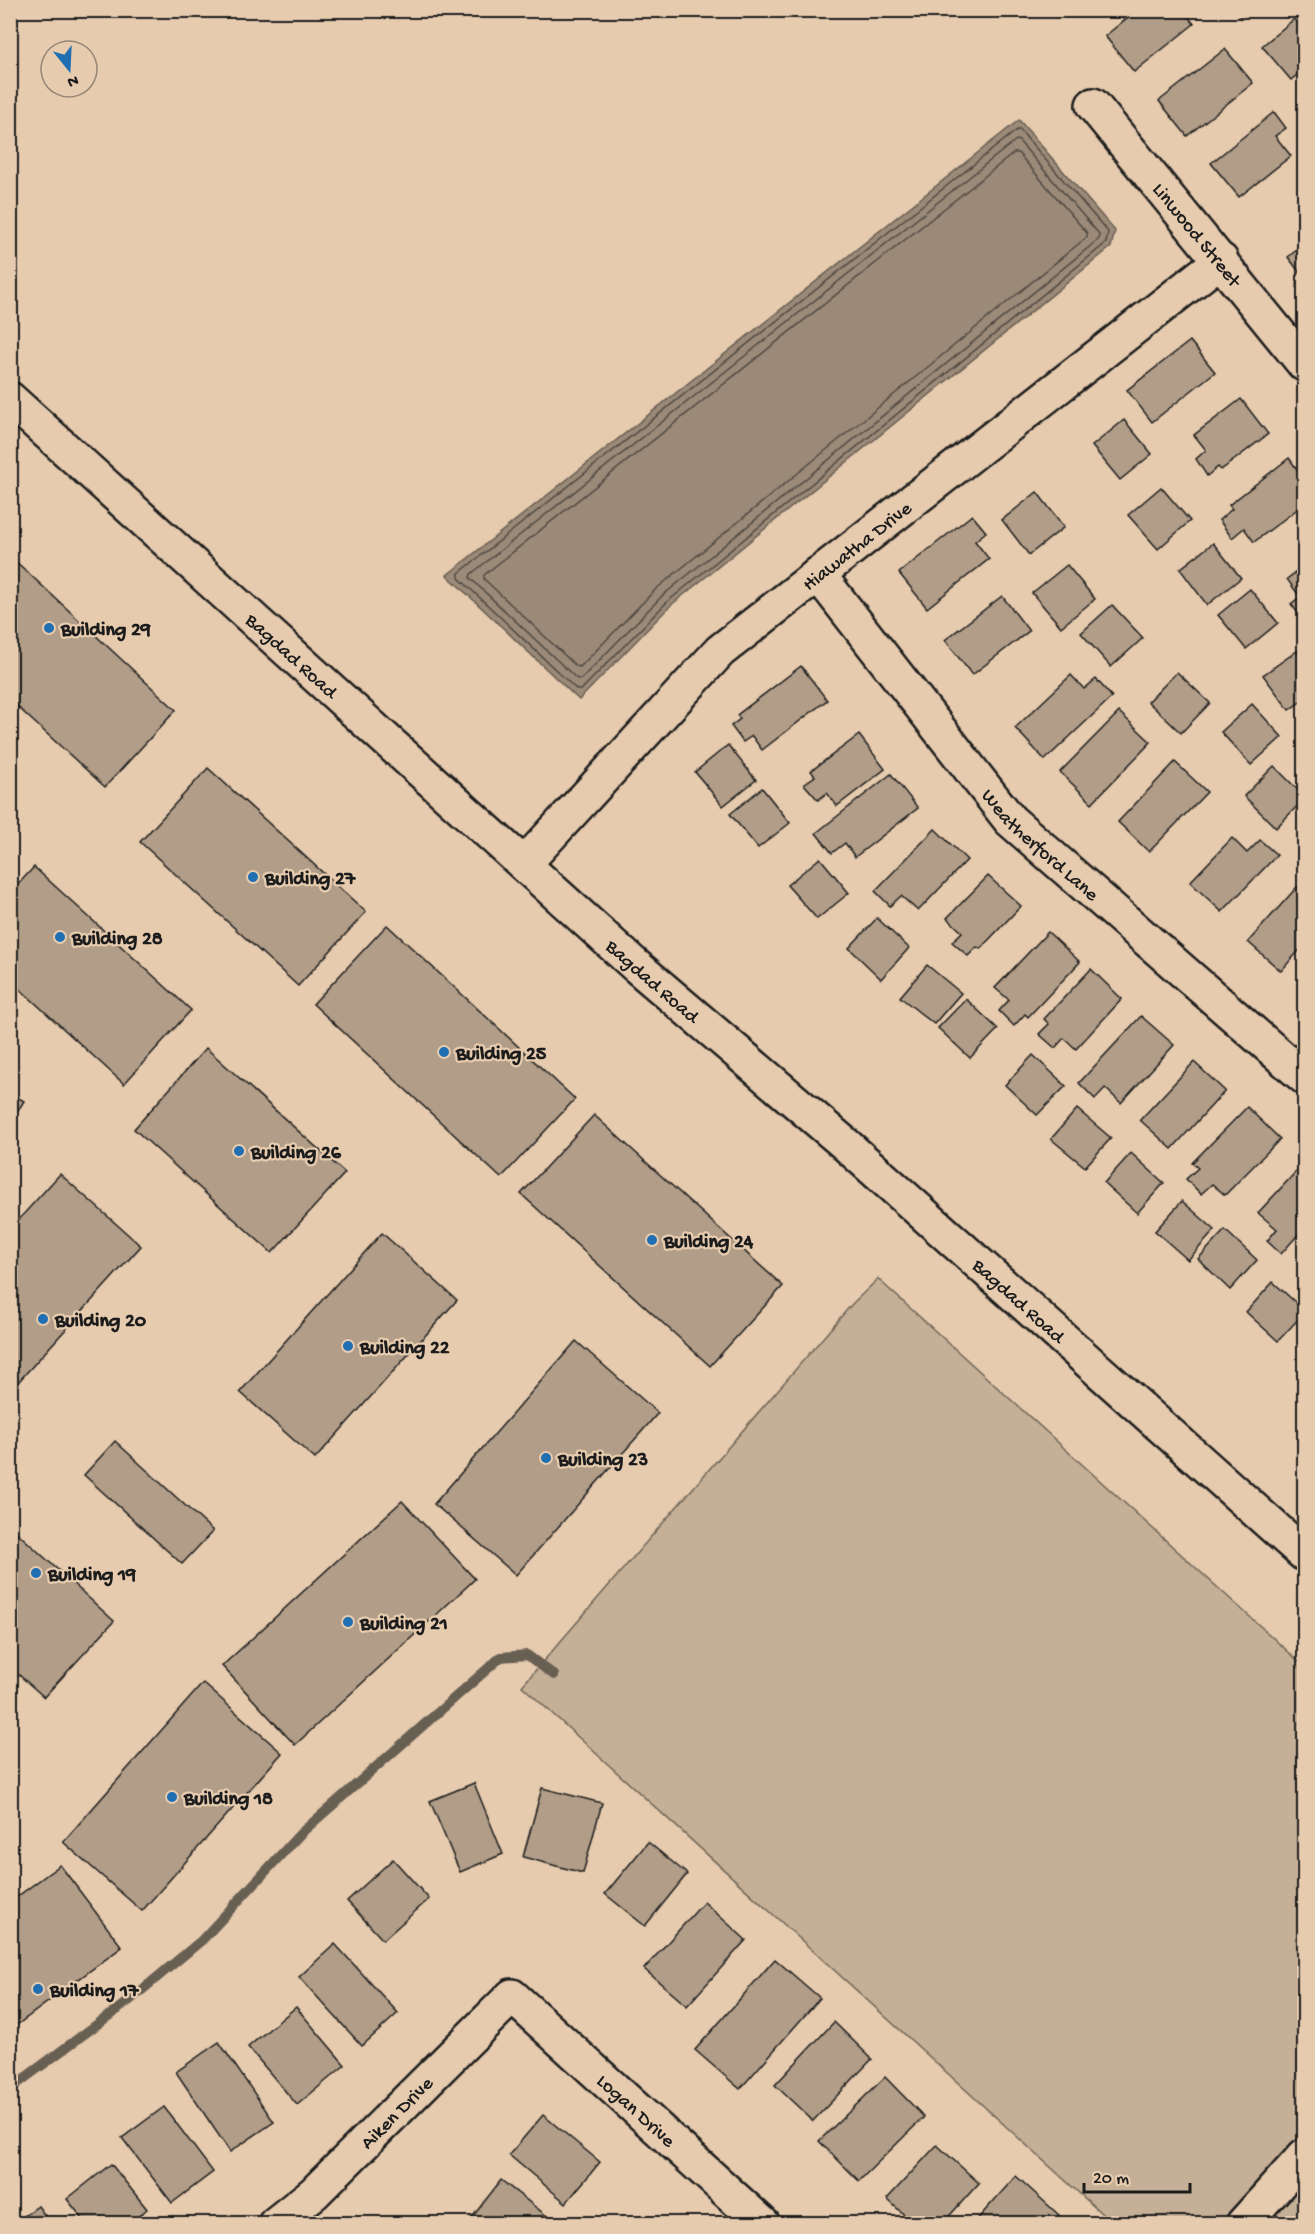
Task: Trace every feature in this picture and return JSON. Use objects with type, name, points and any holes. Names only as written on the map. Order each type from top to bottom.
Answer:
[{"type":"street","name":"Linwood Street","points":[[1093,105],[1305,364]]},
{"type":"street","name":"Hiawatha Drive","points":[[524,864],[720,651],[1221,260]]},
{"type":"street","name":"Bagdad Road","points":[[10,399],[635,964],[853,1151],[1305,1554]]},
{"type":"street","name":"Weatherford Lane","points":[[818,574],[1010,820],[1305,1077]]},
{"type":"street","name":"Aiken Drive","points":[[275,2223],[314,2193],[512,1996]]},
{"type":"street","name":"Logan Drive","points":[[512,1996],[763,2223]]},
{"type":"street","points":[[1243,2223],[1305,2156]]},
{"type":"shaded area","points":[[878,1279],[1304,1666],[1304,2223],[1112,2223],[522,1686],[852,1304]]},
{"type":"water","points":[[1019,120],[1115,231],[1111,247],[670,606],[579,700],[447,575]]},
{"type":"building","points":[[1137,10],[1183,10],[1194,24],[1134,72],[1105,36]]},
{"type":"building","points":[[1235,10],[1248,10],[1240,17]]},
{"type":"building","points":[[1294,19],[1304,31],[1304,69],[1291,80],[1262,46]]},
{"type":"building","points":[[1225,49],[1253,83],[1187,136],[1159,101]]},
{"type":"building","points":[[1274,112],[1286,128],[1275,136],[1291,156],[1239,197],[1211,163]]},
{"type":"building","points":[[1304,244],[1304,278],[1288,257]]},
{"type":"building","points":[[1190,341],[1215,372],[1152,422],[1127,390]]},
{"type":"building","points":[[1241,399],[1268,434],[1221,470],[1218,467],[1207,476],[1196,459],[1206,450],[1194,435]]},
{"type":"building","points":[[1124,420],[1152,454],[1120,480],[1092,446]]},
{"type":"building","points":[[1289,458],[1304,479],[1304,504],[1254,542],[1244,528],[1232,538],[1219,520],[1232,509],[1229,505]]},
{"type":"building","points":[[1161,487],[1190,521],[1158,549],[1128,515]]},
{"type":"building","points":[[1037,492],[1064,527],[1029,555],[1002,520]]},
{"type":"building","points":[[972,515],[986,532],[975,541],[989,559],[927,608],[899,573]]},
{"type":"building","points":[[1213,543],[1241,578],[1207,605],[1180,569]]},
{"type":"building","name":"Building 29","points":[[10,556],[176,710],[105,787],[10,700]]},
{"type":"building","points":[[1067,565],[1095,599],[1061,627],[1032,593]]},
{"type":"building","points":[[1304,566],[1304,621],[1291,604],[1300,597],[1287,579]]},
{"type":"building","points":[[1250,589],[1278,623],[1246,649],[1218,615]]},
{"type":"building","points":[[1002,596],[1029,631],[972,675],[945,640]]},
{"type":"building","points":[[1112,605],[1143,638],[1111,667],[1081,633]]},
{"type":"building","points":[[1297,651],[1304,661],[1304,699],[1289,710],[1263,675]]},
{"type":"building","points":[[801,666],[827,700],[762,750],[752,736],[743,742],[731,726],[740,719],[737,715]]},
{"type":"building","points":[[1177,672],[1210,703],[1181,733],[1148,702]]},
{"type":"building","points":[[1071,675],[1084,689],[1096,679],[1112,697],[1045,760],[1015,728]]},
{"type":"building","points":[[1252,704],[1282,737],[1251,765],[1221,732]]},
{"type":"building","points":[[1119,712],[1151,742],[1092,803],[1060,772]]},
{"type":"building","points":[[859,735],[885,769],[837,806],[827,793],[818,800],[804,784],[815,776],[811,771]]},
{"type":"building","points":[[728,745],[756,780],[723,806],[695,772]]},
{"type":"building","points":[[1175,762],[1207,792],[1149,852],[1118,822]]},
{"type":"building","points":[[1274,766],[1304,796],[1304,799],[1276,828],[1244,796]]},
{"type":"building","name":"Building 27","points":[[208,768],[366,912],[298,986],[140,842]]},
{"type":"building","points":[[891,774],[918,808],[855,857],[845,843],[832,853],[816,833]]},
{"type":"building","points":[[762,788],[790,823],[758,848],[730,814]]},
{"type":"building","points":[[935,829],[967,860],[918,911],[901,896],[890,906],[875,891]]},
{"type":"building","points":[[1232,838],[1247,853],[1260,840],[1277,855],[1222,912],[1190,882]]},
{"type":"building","points":[[820,858],[849,893],[817,919],[787,885]]},
{"type":"building","name":"Building 28","points":[[34,867],[191,1010],[124,1084],[10,980],[10,893]]},
{"type":"building","points":[[988,876],[1021,906],[980,949],[977,947],[968,956],[952,942],[962,932],[947,918]]},
{"type":"building","points":[[1297,887],[1304,893],[1304,945],[1281,971],[1248,942]]},
{"type":"building","points":[[877,918],[909,948],[881,979],[849,948]]},
{"type":"building","name":"Building 25","points":[[387,925],[575,1099],[501,1178],[313,1004]]},
{"type":"building","points":[[1048,932],[1080,962],[1028,1017],[1025,1014],[1014,1026],[999,1011],[1009,1000],[995,988]]},
{"type":"building","points":[[927,965],[961,993],[934,1024],[900,997]]},
{"type":"building","points":[[1091,969],[1122,999],[1076,1049],[1064,1038],[1055,1048],[1039,1034],[1049,1024],[1044,1019]]},
{"type":"building","points":[[966,999],[998,1029],[970,1058],[938,1028]]},
{"type":"building","points":[[1141,1016],[1174,1045],[1121,1103],[1105,1088],[1095,1099],[1079,1083]]},
{"type":"building","name":"Building 26","points":[[206,1048],[345,1173],[272,1253],[134,1129]]},
{"type":"building","points":[[1033,1055],[1066,1086],[1037,1115],[1005,1085]]},
{"type":"building","points":[[1194,1062],[1225,1091],[1172,1149],[1140,1120]]},
{"type":"building","points":[[10,1093],[24,1101],[10,1123]]},
{"type":"building","points":[[1247,1107],[1280,1139],[1225,1195],[1212,1184],[1201,1194],[1186,1179],[1198,1168],[1192,1163]]},
{"type":"building","points":[[1077,1109],[1111,1138],[1085,1167],[1051,1139]]},
{"type":"building","name":"Building 24","points":[[594,1115],[783,1286],[710,1366],[521,1194]]},
{"type":"building","points":[[1131,1153],[1164,1183],[1137,1213],[1104,1183]]},
{"type":"building","points":[[1304,1163],[1304,1228],[1281,1254],[1267,1241],[1277,1229],[1258,1213]]},
{"type":"building","name":"Building 20","points":[[60,1174],[141,1246],[10,1391],[10,1229]]},
{"type":"building","points":[[1182,1201],[1215,1230],[1188,1260],[1155,1231]]},
{"type":"building","points":[[1225,1230],[1257,1260],[1230,1290],[1198,1259]]},
{"type":"building","name":"Building 22","points":[[382,1233],[457,1300],[315,1459],[240,1392]]},
{"type":"building","points":[[1273,1282],[1304,1310],[1304,1313],[1278,1341],[1246,1312]]},
{"type":"building","name":"Building 23","points":[[576,1341],[658,1413],[516,1575],[434,1504]]},
{"type":"building","points":[[115,1441],[213,1531],[182,1564],[84,1475]]},
{"type":"building","name":"Building 21","points":[[402,1501],[475,1579],[295,1745],[222,1666]]},
{"type":"building","name":"Building 19","points":[[10,1526],[114,1621],[44,1697],[10,1667]]},
{"type":"building","name":"Building 18","points":[[203,1683],[282,1753],[142,1911],[63,1842]]},
{"type":"building","points":[[474,1783],[503,1854],[460,1872],[430,1801]]},
{"type":"building","points":[[542,1788],[602,1803],[583,1873],[523,1857]]},
{"type":"building","points":[[648,1842],[687,1874],[645,1926],[605,1894]]},
{"type":"building","points":[[393,1859],[429,1899],[383,1940],[347,1901]]},
{"type":"building","name":"Building 17","points":[[60,1865],[122,1947],[10,2030],[10,1902]]},
{"type":"building","points":[[704,1902],[746,1940],[687,2006],[644,1969]]},
{"type":"building","points":[[335,1944],[398,2013],[362,2046],[299,1977]]},
{"type":"building","points":[[775,1959],[820,1998],[740,2089],[695,2050]]},
{"type":"building","points":[[296,2007],[345,2065],[297,2105],[248,2047]]},
{"type":"building","points":[[834,2022],[872,2059],[813,2121],[775,2085]]},
{"type":"building","points":[[219,2042],[274,2122],[230,2152],[176,2072]]},
{"type":"building","points":[[885,2077],[924,2117],[859,2181],[819,2141]]},
{"type":"building","points":[[164,2107],[213,2172],[172,2203],[122,2138]]},
{"type":"building","points":[[543,2115],[600,2162],[566,2203],[509,2155]]},
{"type":"building","points":[[937,2145],[979,2183],[942,2224],[914,2224],[887,2199]]},
{"type":"building","points":[[111,2164],[147,2209],[129,2224],[87,2224],[67,2199]]},
{"type":"building","points":[[1016,2176],[1059,2215],[1052,2224],[973,2224]]},
{"type":"building","points":[[501,2180],[557,2224],[467,2224]]},
{"type":"building","points":[[38,2206],[51,2224],[13,2224]]},
{"type":"waterway","points":[[10,2089],[130,2000],[202,1940],[301,1833],[501,1657],[527,1655],[554,1675]]},
{"type":"place","name":"Building 29","points":[[49,628]]},
{"type":"place","name":"Building 27","points":[[253,877]]},
{"type":"place","name":"Building 28","points":[[60,937]]},
{"type":"place","name":"Building 25","points":[[444,1052]]},
{"type":"place","name":"Building 26","points":[[239,1151]]},
{"type":"place","name":"Building 24","points":[[652,1240]]},
{"type":"place","name":"Building 20","points":[[43,1319]]},
{"type":"place","name":"Building 22","points":[[348,1346]]},
{"type":"place","name":"Building 23","points":[[546,1458]]},
{"type":"place","name":"Building 19","points":[[36,1573]]},
{"type":"place","name":"Building 21","points":[[348,1622]]},
{"type":"place","name":"Building 18","points":[[172,1797]]},
{"type":"place","name":"Building 17","points":[[38,1989]]}]
